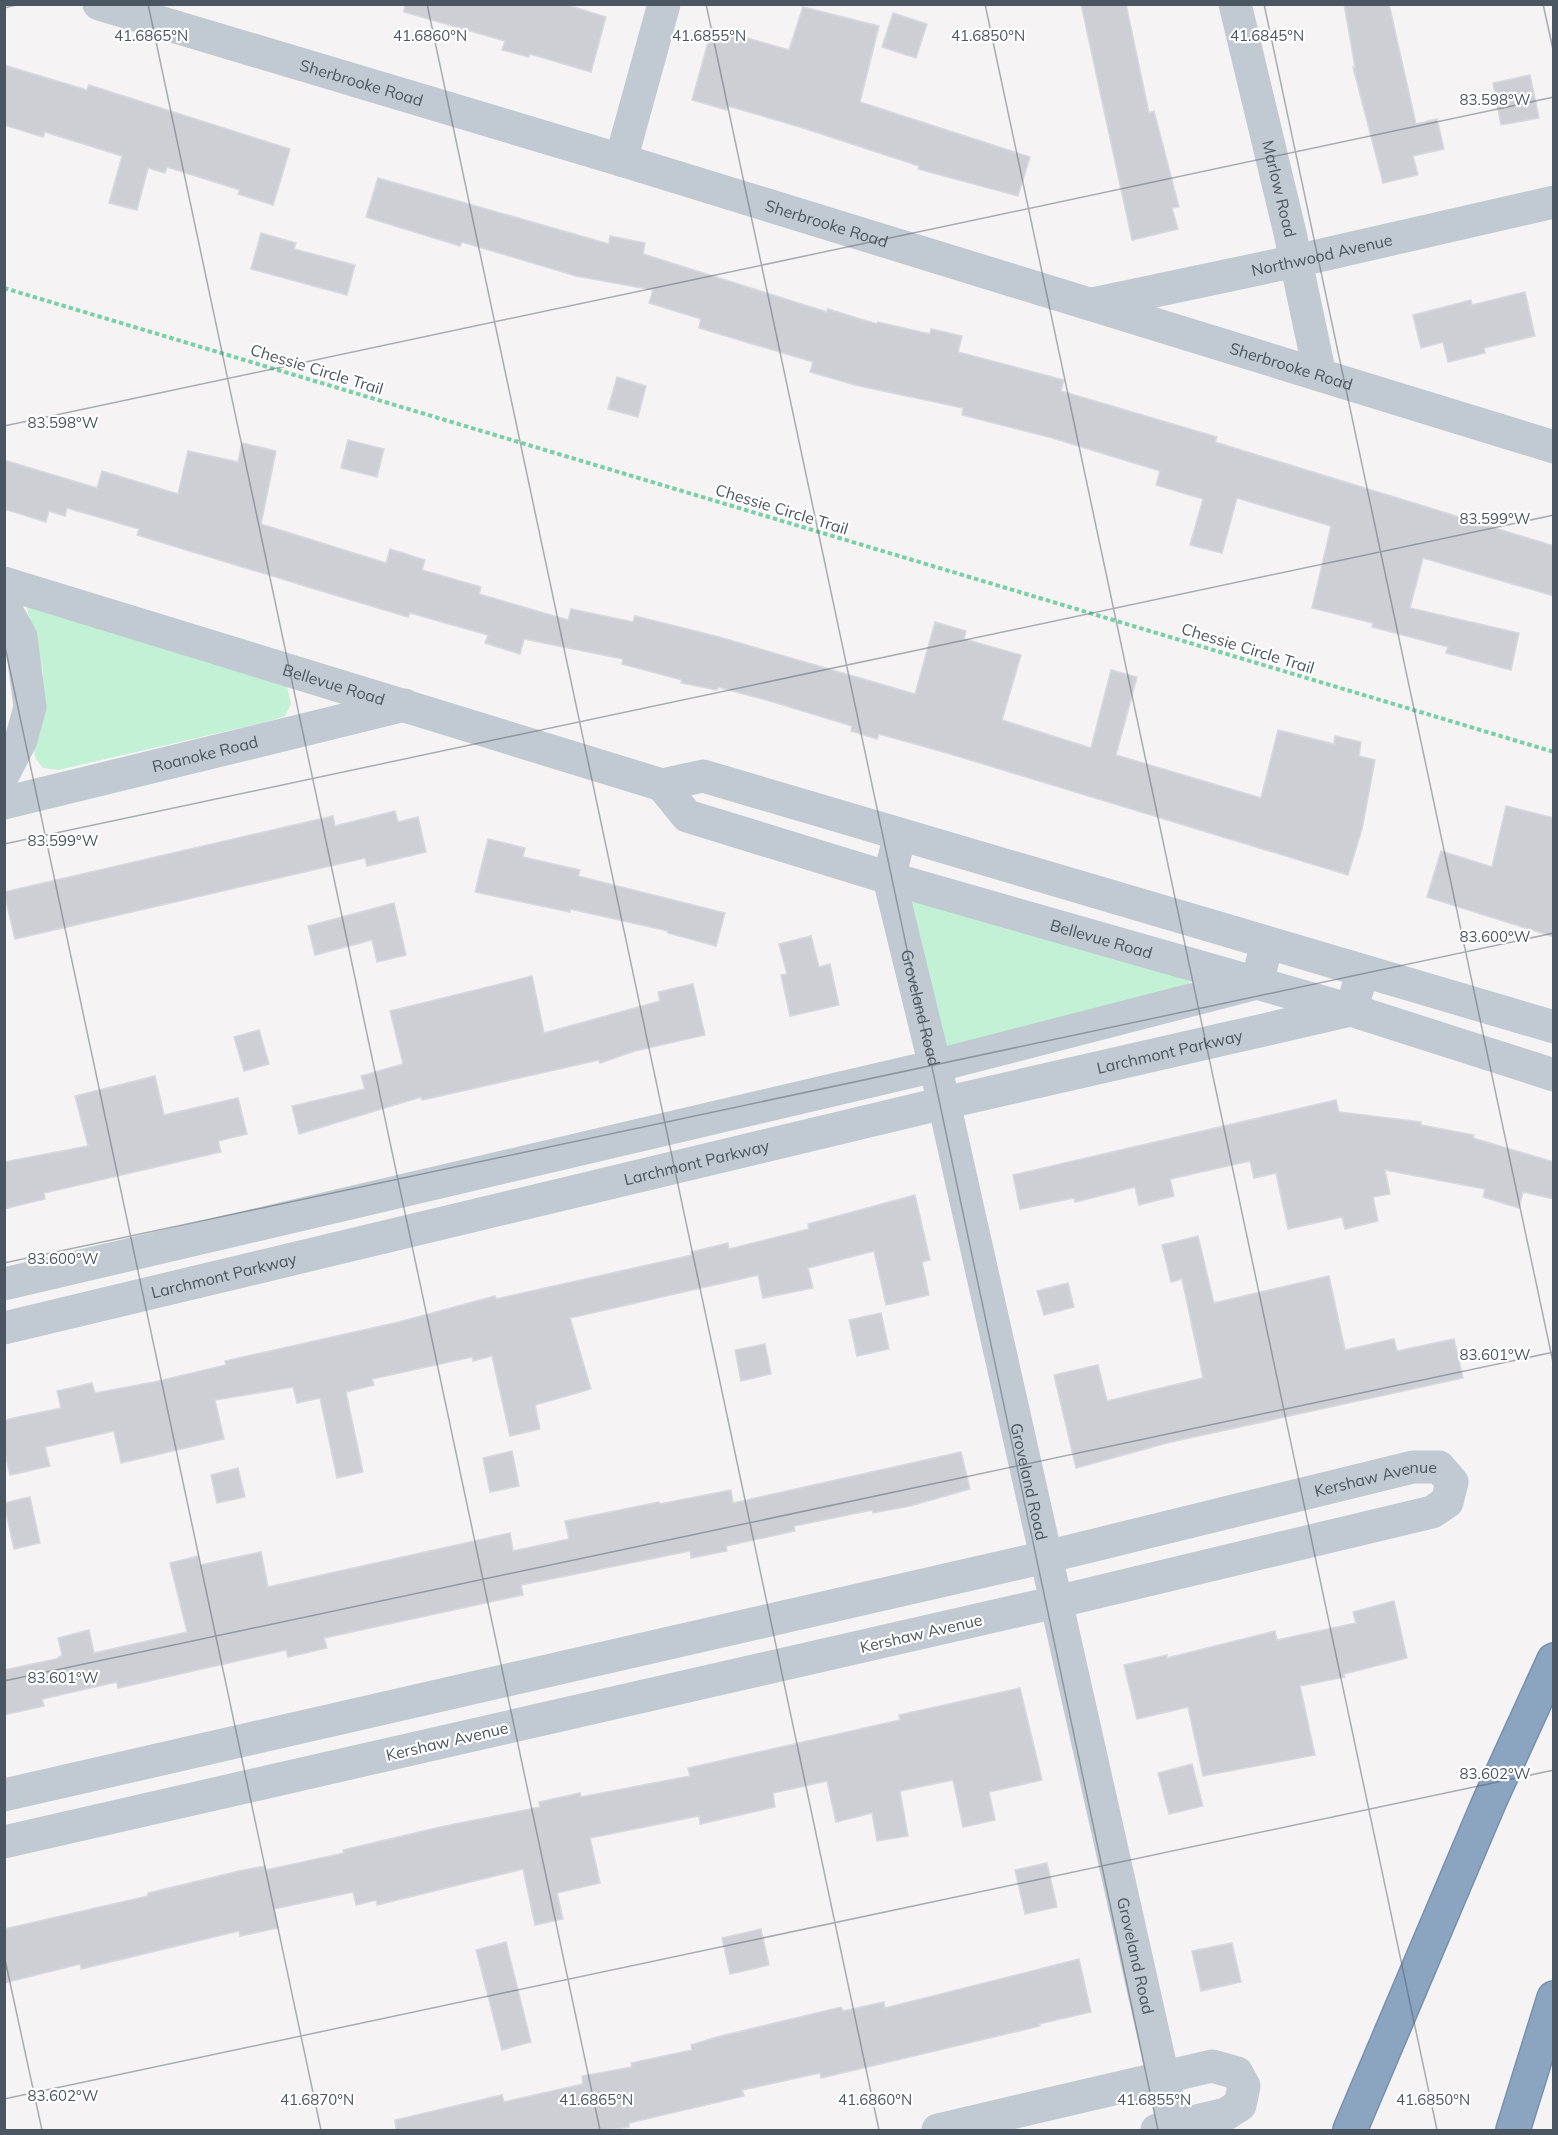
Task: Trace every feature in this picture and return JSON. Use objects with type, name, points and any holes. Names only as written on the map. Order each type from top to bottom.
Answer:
[{"type":"highway","points":[[1350,2130],[1490,1800],[1554,1660]]},
{"type":"highway","points":[[1513,2130],[1554,1998]]},
{"type":"street","name":"Sherbrooke Road","points":[[99,4],[621,160],[1554,447]]},
{"type":"street","points":[[621,160],[664,4]]},
{"type":"street","name":"Marlow Road","points":[[1235,4],[1296,261],[1320,375]]},
{"type":"street","name":"Northwood Avenue","points":[[1089,305],[1296,261],[1554,202]]},
{"type":"street","name":"Bellevue Road","points":[[4,583],[662,785],[703,776],[1554,1027]]},
{"type":"street","points":[[4,606],[21,637],[30,707],[21,740],[4,773]]},
{"type":"street","name":"Roanoke Road","points":[[4,802],[405,705]]},
{"type":"street","name":"Bellevue Road","points":[[662,785],[687,816],[889,878],[1351,1010],[1554,1075]]},
{"type":"street","name":"Groveland Road","points":[[900,835],[889,878],[944,1103],[1046,1557],[1162,2078],[1168,2129]]},
{"type":"street","points":[[4,1284],[935,1066],[1257,983],[1267,943]]},
{"type":"street","points":[[1351,1010],[1363,971]]},
{"type":"street","name":"Larchmont Parkway","points":[[4,1328],[944,1103],[1351,1010]]},
{"type":"street","name":"Kershaw Avenue","points":[[4,1795],[1046,1557],[1413,1467],[1439,1467],[1452,1482],[1447,1502],[1432,1512],[1056,1602],[4,1842]]},
{"type":"street","points":[[938,2130],[1212,2066],[1237,2073],[1244,2086],[1240,2105],[1226,2114],[1168,2129]]},
{"type":"path","name":"Chessie Circle Trail","points":[[4,288],[1554,752]]},
{"type":"green space","points":[[25,601],[287,686],[291,704],[285,716],[266,722],[58,770],[43,768],[36,759],[32,745],[42,707],[43,670]]},
{"type":"green space","points":[[897,889],[1190,981],[1184,991],[941,1056]]},
{"type":"building","points":[[405,4],[564,4],[606,17],[591,72],[530,54],[529,57],[502,50],[505,41],[404,12]]},
{"type":"building","points":[[1081,4],[1126,4],[1149,113],[1154,111],[1179,207],[1172,208],[1178,229],[1132,240]]},
{"type":"building","points":[[1344,4],[1389,4],[1416,124],[1437,119],[1444,149],[1413,156],[1418,175],[1383,183],[1353,67],[1355,67]]},
{"type":"building","points":[[803,7],[879,26],[860,102],[1030,157],[1018,196],[918,169],[919,166],[800,127],[728,106],[727,110],[692,100],[712,28],[789,50]]},
{"type":"building","points":[[893,13],[927,24],[916,58],[882,47]]},
{"type":"building","points":[[4,65],[87,90],[89,85],[290,149],[273,205],[238,194],[240,190],[167,167],[165,173],[148,168],[137,210],[109,203],[122,156],[45,132],[43,137],[4,125]]},
{"type":"building","points":[[1530,75],[1539,118],[1501,125],[1493,83]]},
{"type":"building","points":[[378,178],[609,244],[610,236],[645,243],[643,254],[827,312],[828,309],[877,324],[878,322],[930,334],[931,329],[962,336],[958,352],[1064,380],[1061,391],[1217,437],[1215,442],[1554,546],[1554,596],[1423,558],[1410,608],[1519,633],[1511,670],[1446,653],[1448,647],[1372,627],[1373,623],[1312,608],[1331,526],[1237,498],[1222,553],[1190,545],[1203,499],[1156,485],[1160,471],[1049,437],[962,415],[963,408],[855,385],[810,372],[813,362],[699,328],[701,319],[649,303],[653,290],[576,276],[462,242],[460,246],[366,217]]},
{"type":"building","points":[[261,233],[296,243],[294,249],[355,265],[347,295],[251,269]]},
{"type":"building","points":[[1525,292],[1535,336],[1484,348],[1485,353],[1448,362],[1443,342],[1421,348],[1413,315],[1471,300],[1472,305]]},
{"type":"building","points":[[617,377],[646,386],[638,417],[608,409]]},
{"type":"building","points":[[348,440],[384,449],[377,477],[341,468]]},
{"type":"building","points":[[242,443],[276,451],[261,524],[386,563],[390,549],[425,560],[422,570],[481,587],[479,594],[568,620],[571,609],[633,622],[635,616],[719,637],[915,694],[935,622],[966,631],[964,639],[1021,655],[1002,720],[1091,748],[1111,670],[1137,677],[1116,755],[1261,798],[1278,730],[1334,744],[1335,736],[1361,742],[1359,756],[1375,760],[1362,829],[1348,875],[947,753],[879,734],[877,739],[851,731],[852,726],[773,702],[718,687],[717,690],[681,683],[682,680],[622,664],[623,659],[524,639],[520,654],[485,643],[488,635],[410,613],[408,617],[308,587],[137,535],[139,529],[67,508],[65,516],[49,511],[46,522],[4,509],[4,460],[97,488],[102,471],[178,494],[188,451],[238,462]]},
{"type":"building","points":[[1506,806],[1554,818],[1554,937],[1427,897],[1441,851],[1492,867]]},
{"type":"building","points":[[395,811],[398,822],[418,817],[426,852],[367,866],[365,858],[15,939],[4,892],[333,816],[335,826]]},
{"type":"building","points":[[488,839],[525,848],[523,857],[580,870],[578,876],[725,913],[716,946],[668,933],[668,931],[570,909],[570,912],[475,892]]},
{"type":"building","points":[[394,903],[406,955],[377,962],[372,940],[315,955],[308,926]]},
{"type":"building","points":[[811,936],[819,967],[830,964],[839,1005],[790,1016],[781,975],[787,974],[779,944]]},
{"type":"building","points":[[532,976],[544,1033],[660,1001],[658,992],[693,984],[705,1035],[635,1051],[600,1063],[599,1060],[422,1100],[421,1097],[299,1134],[292,1106],[365,1089],[361,1076],[403,1064],[390,1011]]},
{"type":"building","points":[[259,1030],[269,1064],[244,1071],[234,1037]]},
{"type":"building","points":[[155,1076],[164,1115],[238,1098],[247,1134],[218,1141],[221,1152],[44,1193],[45,1199],[4,1209],[4,1162],[88,1146],[75,1096]]},
{"type":"building","points":[[1336,1100],[1339,1112],[1421,1122],[1421,1125],[1474,1135],[1473,1138],[1554,1162],[1554,1199],[1523,1192],[1519,1208],[1483,1197],[1485,1189],[1385,1170],[1390,1194],[1373,1197],[1378,1221],[1345,1229],[1342,1217],[1288,1229],[1276,1173],[1254,1178],[1250,1161],[1170,1179],[1174,1196],[1139,1205],[1135,1187],[1075,1202],[1074,1198],[1020,1209],[1013,1175]]},
{"type":"building","points":[[915,1195],[930,1260],[922,1262],[929,1295],[886,1305],[874,1251],[808,1268],[813,1288],[763,1298],[758,1275],[570,1318],[591,1389],[535,1405],[540,1429],[510,1436],[492,1356],[473,1361],[472,1357],[372,1379],[374,1385],[346,1392],[363,1472],[337,1478],[320,1398],[297,1403],[293,1387],[215,1400],[224,1439],[121,1463],[114,1431],[45,1447],[50,1466],[10,1475],[4,1449],[4,1420],[61,1408],[57,1391],[92,1383],[95,1393],[154,1382],[226,1365],[225,1361],[399,1322],[495,1296],[496,1299],[692,1255],[691,1252],[728,1243],[729,1249],[809,1229],[808,1224]]},
{"type":"building","points":[[1198,1236],[1214,1303],[1329,1276],[1345,1350],[1394,1339],[1397,1351],[1454,1339],[1463,1378],[1171,1442],[1076,1468],[1054,1375],[1098,1365],[1107,1401],[1203,1378],[1182,1279],[1171,1282],[1162,1245]]},
{"type":"building","points":[[1068,1283],[1074,1307],[1044,1315],[1037,1291]]},
{"type":"building","points":[[881,1313],[889,1349],[857,1356],[849,1320]]},
{"type":"building","points":[[765,1344],[771,1374],[741,1381],[735,1350]]},
{"type":"building","points":[[512,1451],[519,1486],[490,1492],[483,1458]]},
{"type":"building","points":[[961,1452],[970,1489],[910,1506],[873,1513],[872,1510],[794,1526],[795,1531],[726,1546],[727,1551],[691,1558],[690,1551],[521,1585],[523,1595],[324,1638],[327,1648],[288,1657],[286,1650],[118,1688],[117,1682],[42,1699],[44,1706],[4,1715],[4,1670],[56,1659],[62,1655],[58,1638],[89,1630],[94,1653],[187,1632],[170,1563],[198,1556],[200,1565],[261,1552],[268,1587],[510,1533],[513,1551],[569,1539],[565,1521],[731,1490],[733,1503]]},
{"type":"building","points":[[238,1468],[245,1497],[217,1503],[211,1475]]},
{"type":"building","points":[[30,1497],[40,1543],[14,1549],[4,1503]]},
{"type":"building","points":[[1394,1601],[1407,1658],[1344,1674],[1345,1677],[1300,1686],[1315,1755],[1203,1776],[1188,1707],[1137,1719],[1124,1665],[1167,1655],[1167,1658],[1275,1631],[1277,1640],[1356,1623],[1353,1612]]},
{"type":"building","points":[[1020,1688],[1042,1780],[989,1792],[995,1820],[963,1827],[953,1780],[900,1791],[908,1836],[877,1841],[872,1813],[836,1822],[827,1781],[773,1793],[775,1807],[700,1824],[699,1816],[590,1838],[600,1883],[557,1893],[563,1919],[535,1925],[523,1869],[377,1905],[376,1900],[356,1905],[353,1892],[274,1909],[278,1928],[240,1936],[239,1931],[81,1969],[80,1964],[4,1983],[4,1929],[148,1896],[148,1893],[239,1871],[265,1866],[266,1870],[344,1853],[343,1850],[440,1827],[540,1807],[539,1802],[580,1793],[581,1797],[690,1776],[688,1768],[900,1720],[899,1715]]},
{"type":"building","points":[[1192,1764],[1203,1806],[1169,1814],[1158,1773]]},
{"type":"building","points":[[1047,1863],[1057,1907],[1025,1914],[1015,1870]]},
{"type":"building","points":[[761,1929],[769,1965],[730,1974],[722,1938]]},
{"type":"building","points":[[506,1942],[531,2042],[502,2050],[476,1950]]},
{"type":"building","points":[[1232,1943],[1241,1982],[1201,1991],[1192,1951]]},
{"type":"building","points":[[1079,1959],[1091,2012],[1039,2024],[1040,2026],[821,2078],[820,2073],[742,2090],[744,2096],[629,2123],[629,2127],[609,2130],[396,2130],[395,2120],[502,2095],[504,2102],[583,2084],[582,2076],[632,2067],[631,2063],[692,2050],[691,2045],[717,2037],[841,2007],[843,2011],[884,2002],[885,2008]]}]
